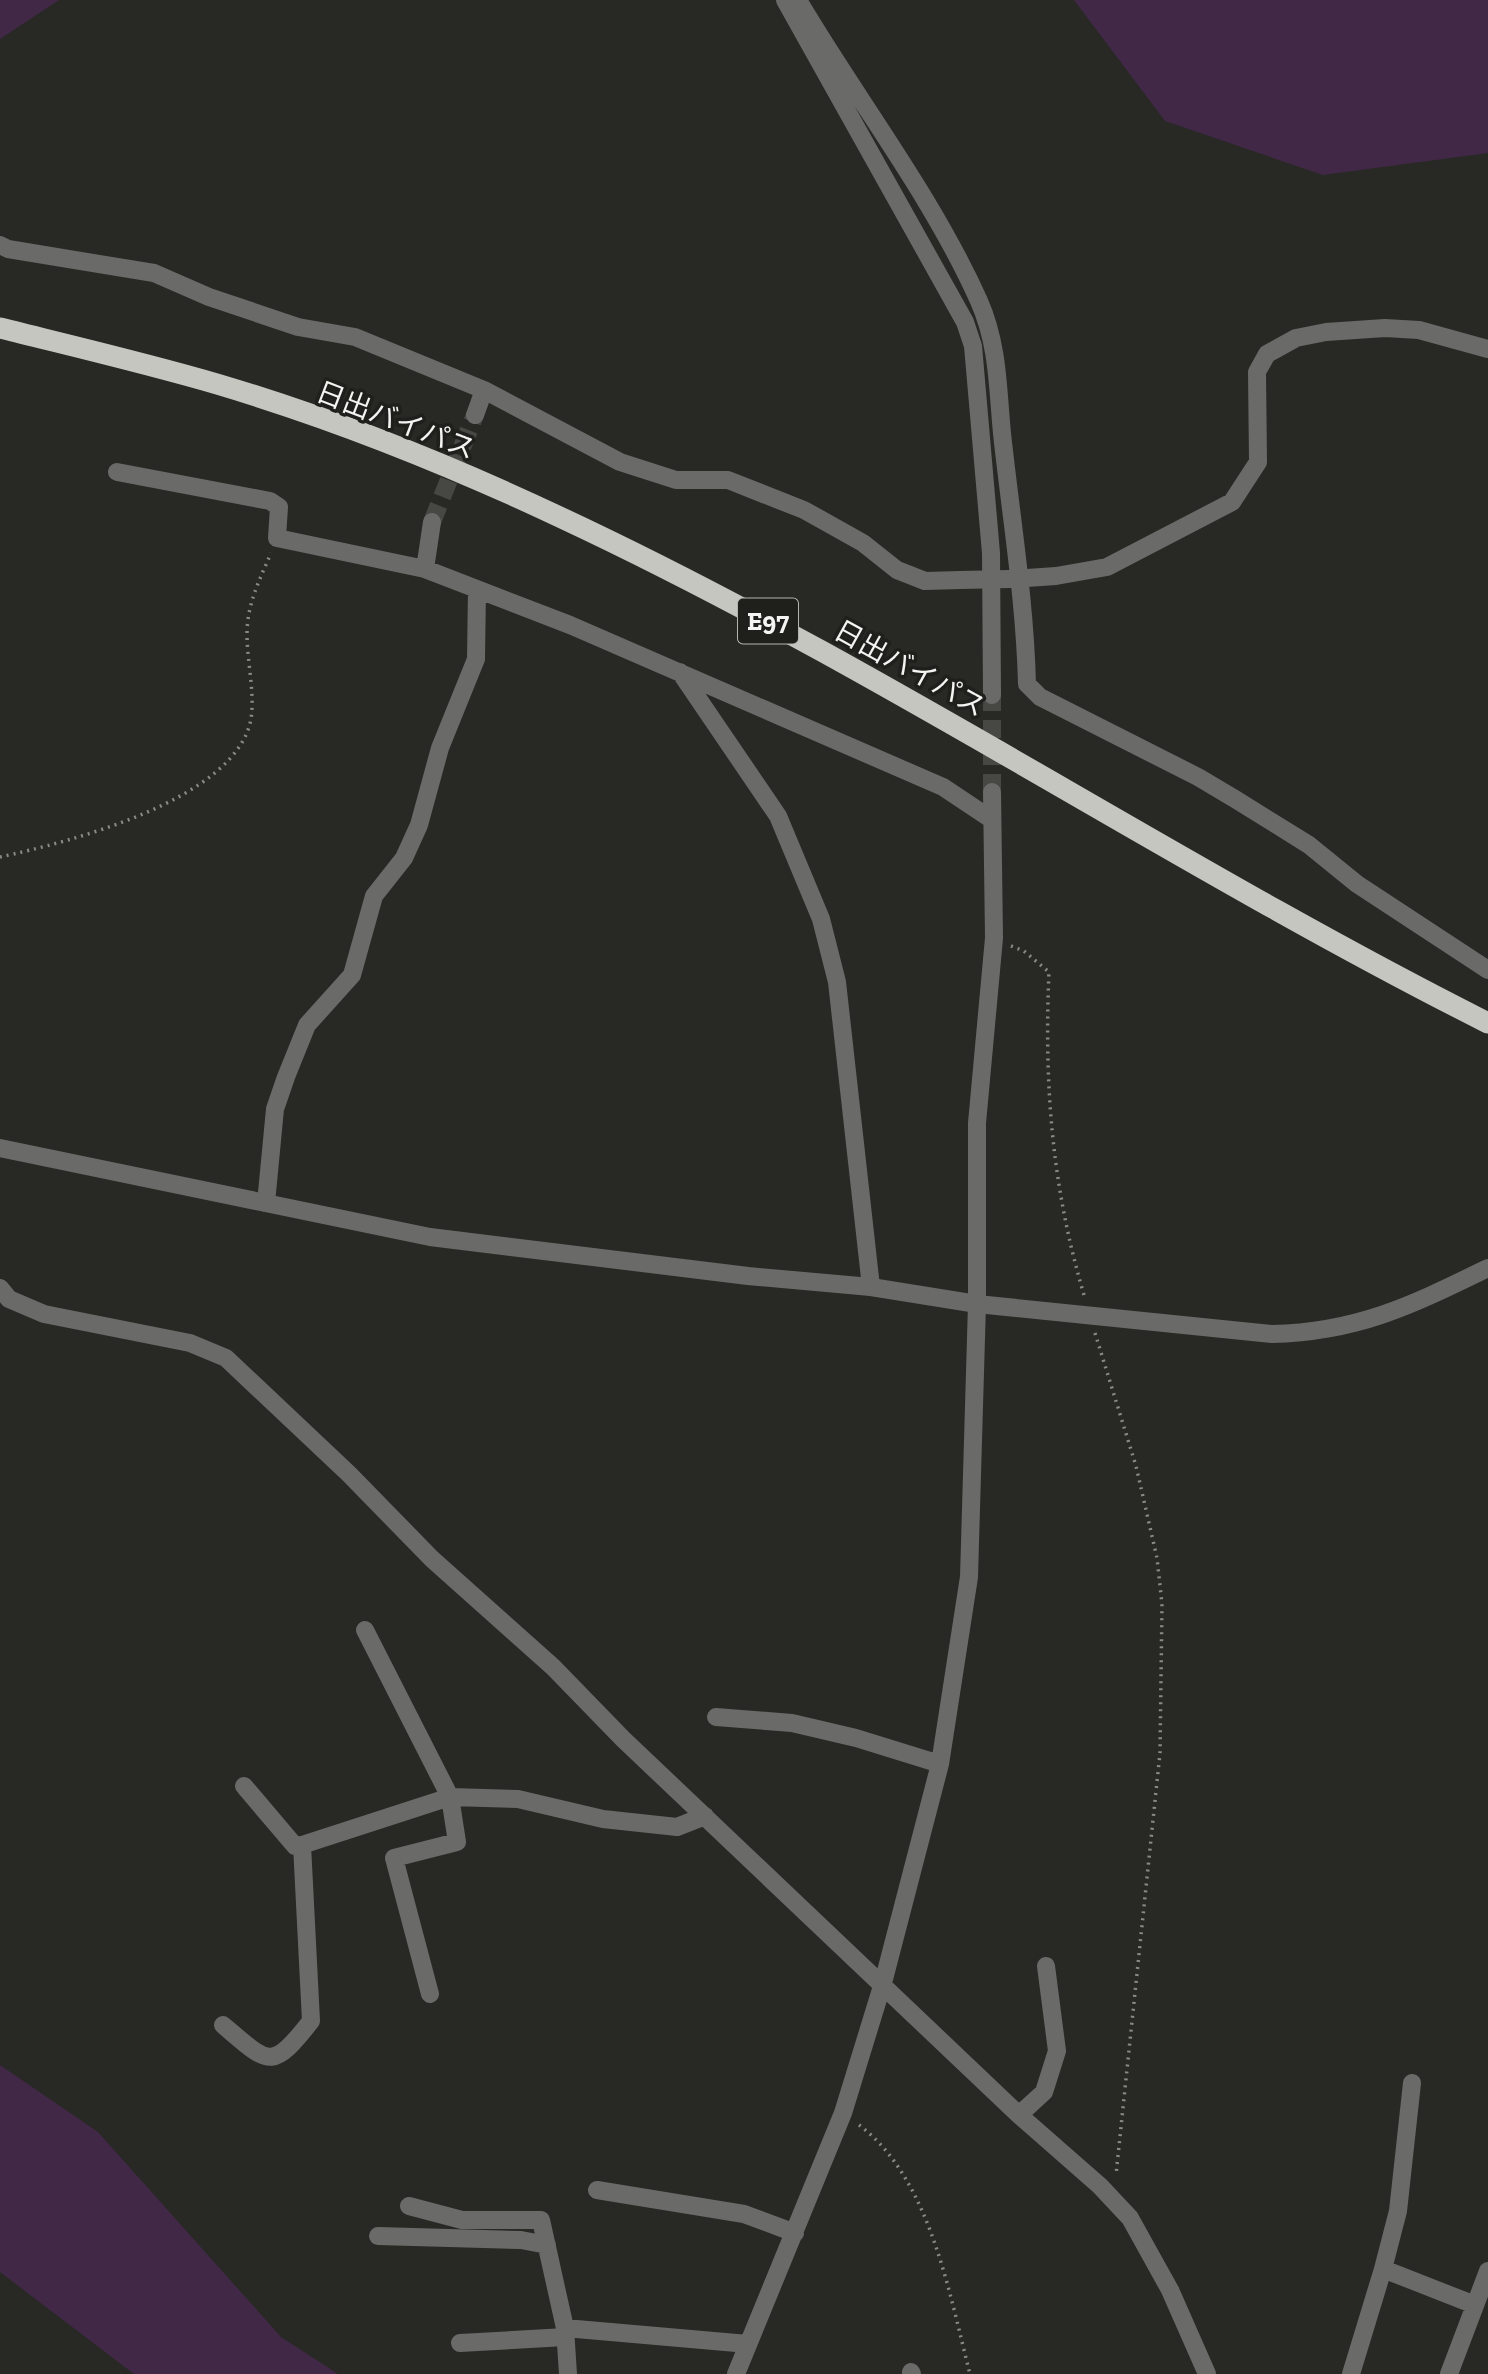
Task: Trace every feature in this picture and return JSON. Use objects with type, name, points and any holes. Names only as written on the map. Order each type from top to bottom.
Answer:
[{"type":"highway","name":"日出バイパス","points":[[0,328],[218,384],[390,444],[563,518],[844,662],[1338,943],[1488,1023]]},
{"type":"street","points":[[785,0],[965,322],[973,346],[991,553],[992,695]]},
{"type":"street","points":[[797,0],[925,204],[979,302],[998,362],[1003,451],[1027,684],[1040,697],[1198,776],[1309,845],[1357,884],[1488,970]]},
{"type":"street","points":[[0,245],[154,273],[209,297],[298,327],[355,337],[484,390],[620,462],[676,480],[728,480],[804,510],[863,543],[897,570],[925,581],[1016,579],[1107,567],[1233,502],[1258,461],[1257,372],[1267,354],[1296,338],[1326,332],[1385,328],[1419,330],[1488,349]]},
{"type":"street","points":[[475,415],[484,390]]},
{"type":"street","points":[[117,472],[270,501],[279,507],[277,538],[425,569],[477,589],[679,671],[943,786],[991,819]]},
{"type":"street","points":[[425,569],[432,522]]},
{"type":"street","points":[[266,1203],[275,1110],[286,1077],[307,1024],[352,975],[374,896],[404,858],[419,825],[440,748],[476,659],[477,589]]},
{"type":"street","points":[[679,671],[778,816],[821,919],[837,982],[871,1287]]},
{"type":"street","points":[[736,2374],[844,2112],[883,1983],[940,1764],[969,1577],[977,1304],[977,1123],[994,938],[992,792]]},
{"type":"street","points":[[0,1148],[430,1237],[747,1276],[871,1287],[977,1304],[1089,1313],[1272,1334],[1313,1333],[1388,1316],[1488,1268]]},
{"type":"street","points":[[0,1288],[9,1299],[44,1314],[190,1343],[226,1359],[228,1364],[261,1390],[349,1474],[432,1559],[553,1667],[623,1739],[1130,2218],[1163,2278],[1207,2374]]},
{"type":"street","points":[[365,1630],[450,1797],[457,1842],[394,1858],[430,1994]]},
{"type":"street","points":[[716,1717],[792,1723],[856,1738],[940,1764]]},
{"type":"street","points":[[244,1786],[295,1846],[302,1846],[450,1797],[518,1799],[603,1819],[677,1827],[705,1816]]},
{"type":"street","points":[[223,2025],[258,2054],[269,2057],[287,2052],[312,2021],[302,1846]]},
{"type":"street","points":[[1019,2115],[1044,2092],[1057,2051],[1046,1966]]},
{"type":"street","points":[[1351,2374],[1398,2211],[1412,2083]]},
{"type":"street","points":[[597,2190],[744,2214],[794,2233]]},
{"type":"street","points":[[409,2206],[462,2220],[541,2220],[565,2333],[568,2374]]},
{"type":"street","points":[[378,2236],[521,2240],[547,2245]]},
{"type":"street","points":[[1383,2269],[1475,2305]]},
{"type":"street","points":[[1449,2374],[1488,2271]]},
{"type":"street","points":[[460,2343],[565,2333],[748,2344]]},
{"type":"path","points":[[0,858],[150,813],[192,790],[231,757],[247,736],[251,716],[247,633],[250,603],[277,538]]},
{"type":"path","points":[[994,938],[1024,951],[1049,972],[1047,1027],[1052,1150],[1075,1265],[1136,1466],[1157,1558],[1162,1604],[1160,1753],[1114,2202]]},
{"type":"path","points":[[844,2112],[867,2130],[898,2169],[926,2215],[970,2374]]},
{"type":"shaded area","points":[[0,0],[59,0],[0,39]]},
{"type":"shaded area","points":[[1074,0],[1488,0],[1488,153],[1323,175],[1165,121]]},
{"type":"shaded area","points":[[0,2065],[98,2132],[281,2337],[338,2374],[134,2374],[0,2272]]},
{"type":"tunnel","points":[[432,522],[475,415]]},
{"type":"tunnel","points":[[992,695],[992,792]]}]
